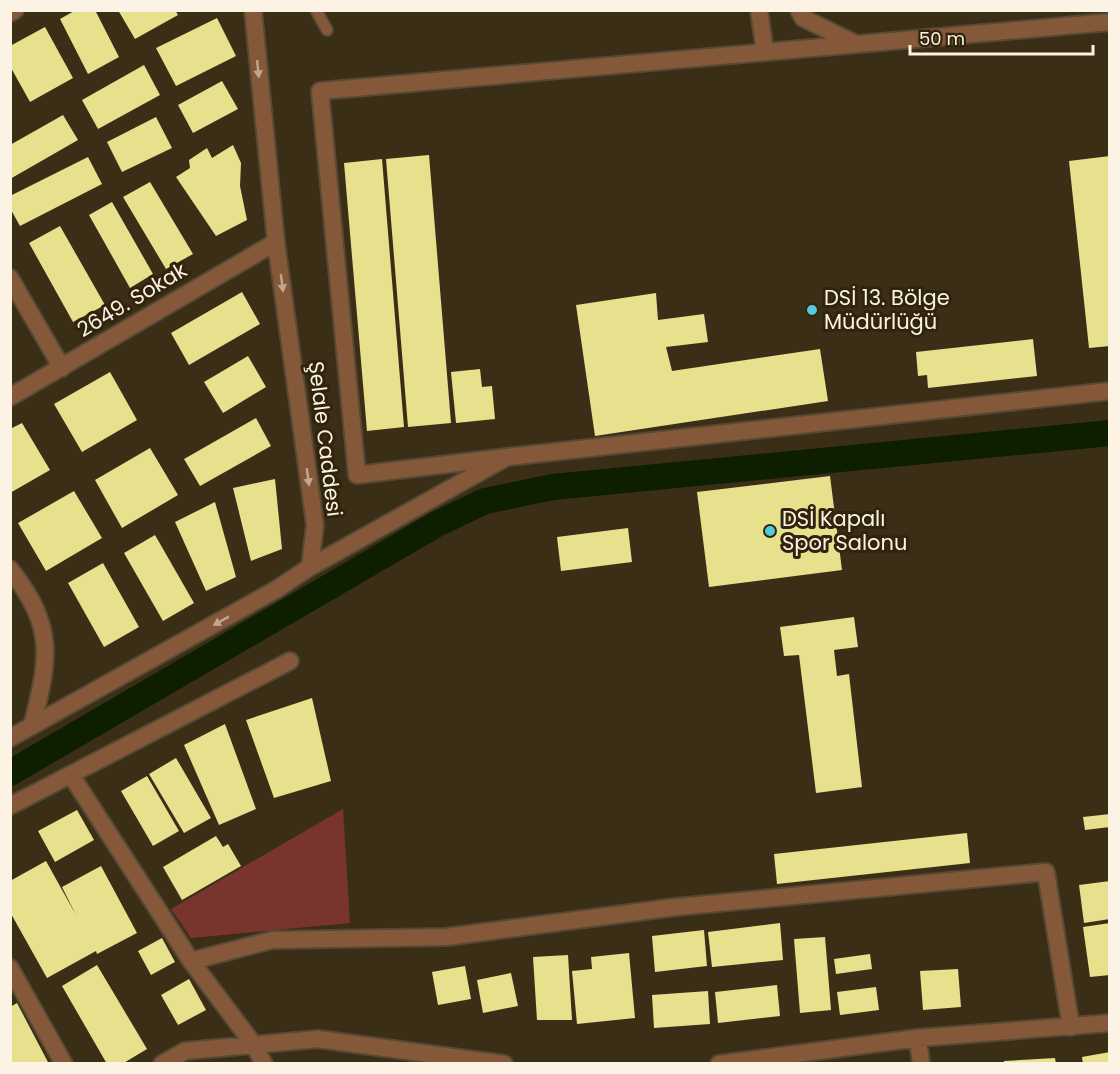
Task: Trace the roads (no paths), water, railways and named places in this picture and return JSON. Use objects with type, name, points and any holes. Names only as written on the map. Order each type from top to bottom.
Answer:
[{"type":"street","points":[[10,13],[15,10]]},
{"type":"street","name":"Şelale Caddesi","points":[[253,10],[276,242],[315,525],[310,567]]},
{"type":"street","points":[[759,10],[765,52]]},
{"type":"street","points":[[799,10],[803,18],[856,44]]},
{"type":"street","points":[[1110,22],[320,91],[357,475],[1110,391]]},
{"type":"street","name":"2649. Sokak","points":[[10,397],[276,242]]},
{"type":"street","points":[[10,278],[62,368]]},
{"type":"street","points":[[10,738],[507,457]]},
{"type":"street","points":[[10,569],[38,612],[46,647],[42,683],[32,726]]},
{"type":"street","points":[[10,806],[290,661]]},
{"type":"street","points":[[71,775],[191,960],[254,1045],[264,1064]]},
{"type":"street","points":[[191,960],[272,940],[446,937],[676,907],[1046,872],[1071,1027]]},
{"type":"street","points":[[10,968],[64,1064]]},
{"type":"street","points":[[719,1064],[918,1038],[1110,1023]]},
{"type":"street","points":[[918,1038],[921,1064]]},
{"type":"street","points":[[162,1064],[185,1051],[318,1039],[504,1064]]},
{"type":"lane","points":[[316,10],[327,30]]},
{"type":"waterway","points":[[10,773],[437,524],[485,501],[553,487],[1110,433]]},
{"type":"place","name":"DSİ 13. Bölge Müdürlüğü","points":[[812,310]]},
{"type":"place","name":"DSİ Kapalı Spor Salonu","points":[[770,531]]}]
